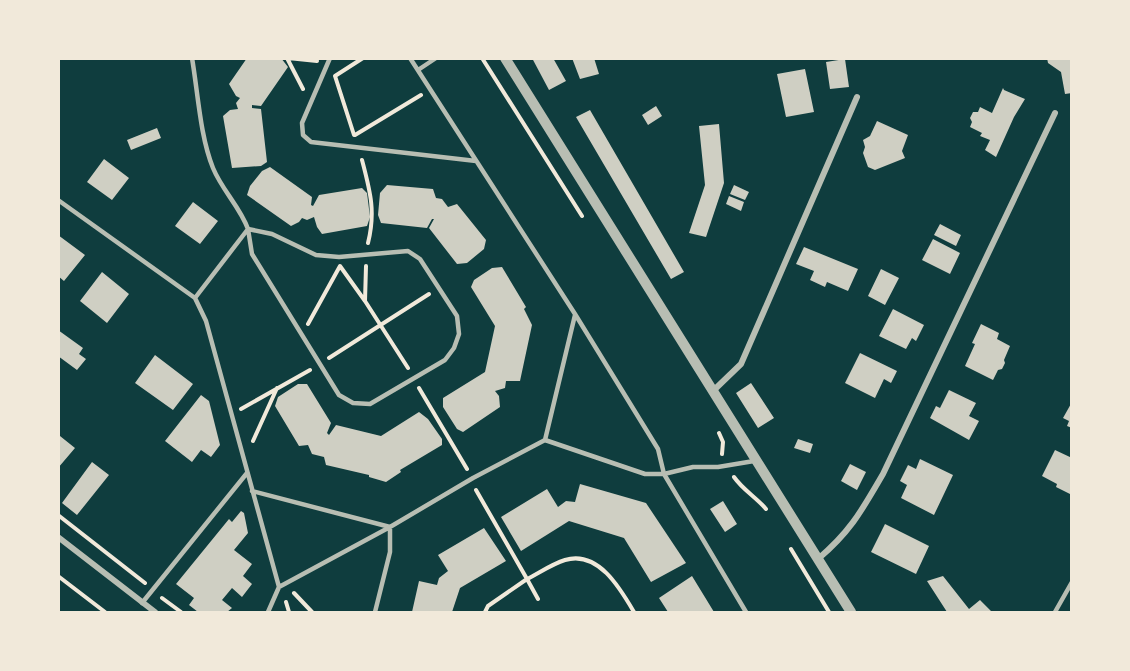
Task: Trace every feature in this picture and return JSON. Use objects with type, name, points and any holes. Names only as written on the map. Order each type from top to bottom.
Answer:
[{"type":"street","points":[[505,58],[851,612]]},
{"type":"street","points":[[712,392],[741,364],[857,97]]},
{"type":"street","points":[[818,559],[840,540],[861,514],[1055,113]]},
{"type":"street","points":[[58,537],[154,612]]},
{"type":"lane","points":[[192,58],[213,168],[224,189],[244,217],[252,254],[339,395],[354,403],[370,404],[445,360],[454,348],[459,334],[458,316],[420,259],[408,251],[339,257],[316,255],[272,234],[248,229]]},
{"type":"lane","points":[[410,58],[575,314],[658,449],[664,474],[746,612]]},
{"type":"lane","points":[[418,70],[436,58]]},
{"type":"lane","points":[[330,60],[302,123],[303,135],[311,142],[476,160]]},
{"type":"lane","points":[[58,200],[195,298],[207,321],[279,587]]},
{"type":"lane","points":[[195,298],[248,229]]},
{"type":"lane","points":[[545,440],[575,314]]},
{"type":"lane","points":[[268,612],[279,587],[545,440],[645,474],[664,474],[693,467],[757,460]]},
{"type":"lane","points":[[142,603],[247,473]]},
{"type":"lane","points":[[252,491],[390,527]]},
{"type":"lane","points":[[375,612],[390,552],[390,527]]},
{"type":"lane","points":[[1055,612],[1071,582]]},
{"type":"path","points":[[310,103],[288,58],[330,60]]},
{"type":"path","points":[[363,58],[335,76],[371,194],[373,225],[366,254],[364,301]]},
{"type":"path","points":[[482,58],[587,222]]},
{"type":"path","points":[[354,135],[430,89]]},
{"type":"path","points":[[299,332],[306,328],[340,266],[414,379],[473,478],[476,493],[538,599]]},
{"type":"path","points":[[238,411],[319,365],[440,288]]},
{"type":"path","points":[[249,450],[277,388]]},
{"type":"path","points":[[712,423],[723,442],[722,455],[727,465],[741,486],[756,496],[768,511]]},
{"type":"path","points":[[58,515],[181,612]]},
{"type":"path","points":[[785,540],[829,612]]},
{"type":"path","points":[[485,612],[488,606],[526,579],[564,560],[578,558],[593,563],[608,574],[634,612]]},
{"type":"path","points":[[58,576],[105,612]]},
{"type":"path","points":[[293,591],[312,612]]},
{"type":"building","points":[[247,58],[281,58],[288,67],[261,106],[252,105],[252,108],[261,109],[267,162],[261,166],[232,168],[223,116],[230,110],[238,109],[236,103],[240,98],[236,96],[229,84]]},
{"type":"building","points":[[532,58],[553,58],[566,81],[549,90]]},
{"type":"building","points":[[572,58],[594,58],[599,74],[580,79]]},
{"type":"building","points":[[1047,58],[1072,58],[1072,93],[1065,94],[1061,72],[1048,63]]},
{"type":"building","points":[[845,59],[849,87],[830,89],[826,62]]},
{"type":"building","points":[[805,69],[814,112],[786,117],[777,74]]},
{"type":"building","points":[[1003,88],[1025,99],[996,157],[985,150],[990,140],[980,136],[982,133],[970,127],[972,122],[970,118],[973,112],[978,112],[980,107],[992,113]]},
{"type":"building","points":[[656,106],[662,116],[648,125],[642,115]]},
{"type":"building","points":[[590,110],[684,272],[671,279],[576,117]]},
{"type":"building","points":[[877,121],[908,135],[902,151],[905,158],[875,170],[868,167],[863,153],[865,147],[863,140],[870,136]]},
{"type":"building","points":[[719,124],[724,183],[706,237],[689,233],[705,185],[699,126]]},
{"type":"building","points":[[157,128],[161,138],[131,150],[127,140]]},
{"type":"building","points":[[104,159],[129,178],[112,200],[87,182]]},
{"type":"building","points":[[270,167],[312,197],[311,205],[313,206],[319,195],[362,188],[367,193],[370,217],[367,226],[322,234],[314,217],[307,220],[302,218],[291,226],[247,195],[250,186],[262,171]]},
{"type":"building","points":[[387,185],[433,189],[436,198],[442,199],[448,207],[457,204],[486,240],[484,249],[467,263],[457,264],[429,228],[434,219],[427,228],[381,223],[378,215],[380,193]]},
{"type":"building","points":[[734,185],[749,192],[745,200],[730,194]]},
{"type":"building","points":[[729,196],[744,202],[741,211],[726,204]]},
{"type":"building","points":[[193,202],[218,221],[200,244],[175,226]]},
{"type":"building","points":[[940,224],[961,235],[956,246],[934,235]]},
{"type":"building","points":[[58,235],[85,255],[64,281],[58,276]]},
{"type":"building","points":[[933,239],[960,253],[950,274],[922,260]]},
{"type":"building","points":[[804,247],[858,269],[848,291],[827,282],[825,287],[810,280],[814,271],[796,264]]},
{"type":"building","points":[[502,267],[526,307],[524,309],[532,325],[520,381],[506,381],[505,388],[495,391],[499,396],[500,407],[463,432],[457,429],[443,407],[443,398],[485,372],[495,326],[471,287],[474,280],[492,268]]},
{"type":"building","points":[[881,269],[899,278],[885,305],[868,296]]},
{"type":"building","points":[[102,272],[129,294],[107,323],[80,301]]},
{"type":"building","points":[[893,309],[924,325],[916,341],[912,338],[906,349],[879,336]]},
{"type":"building","points":[[981,324],[999,333],[997,339],[1010,346],[1002,369],[998,370],[993,380],[965,366]]},
{"type":"building","points":[[58,330],[83,348],[79,354],[86,359],[77,370],[58,356]]},
{"type":"building","points":[[860,353],[897,371],[891,383],[884,379],[875,398],[845,383]]},
{"type":"building","points":[[155,355],[193,384],[173,410],[135,383]]},
{"type":"building","points":[[751,383],[774,418],[758,428],[736,393]]},
{"type":"building","points":[[298,384],[307,384],[331,423],[327,433],[329,435],[336,425],[381,436],[419,412],[428,419],[442,439],[442,445],[400,470],[401,472],[386,482],[369,477],[369,475],[326,465],[324,457],[312,454],[308,445],[299,446],[275,406],[278,397]]},
{"type":"building","points":[[949,390],[976,403],[969,416],[979,421],[969,440],[930,418],[936,406],[940,408]]},
{"type":"building","points":[[201,395],[209,401],[220,445],[211,457],[201,450],[192,462],[165,441]]},
{"type":"building","points":[[1072,402],[1072,428],[1067,426],[1069,421],[1063,418]]},
{"type":"building","points":[[60,436],[75,448],[58,468],[58,438]]},
{"type":"building","points":[[798,439],[813,444],[810,453],[794,448]]},
{"type":"building","points":[[1055,450],[1072,458],[1070,494],[1042,476]]},
{"type":"building","points":[[920,459],[953,475],[934,515],[901,498],[907,485],[900,481],[908,465],[916,469]]},
{"type":"building","points":[[92,462],[109,475],[77,515],[62,503]]},
{"type":"building","points":[[850,464],[866,472],[857,490],[841,481]]},
{"type":"building","points":[[580,484],[646,503],[686,563],[651,582],[624,538],[569,521],[521,551],[501,517],[547,489],[558,507],[566,501],[575,502]]},
{"type":"building","points":[[723,501],[737,524],[725,532],[710,509]]},
{"type":"building","points":[[241,511],[244,513],[248,533],[234,550],[252,564],[243,576],[252,584],[242,597],[232,588],[222,600],[232,608],[227,612],[198,612],[189,605],[194,598],[176,584],[229,519],[232,522]]},
{"type":"building","points":[[885,524],[929,546],[916,574],[871,552]]},
{"type":"building","points":[[484,528],[506,561],[460,588],[452,612],[412,612],[419,581],[437,585],[439,578],[448,571],[438,555]]},
{"type":"building","points":[[692,576],[714,612],[668,612],[659,598]]},
{"type":"building","points":[[943,576],[969,609],[980,600],[992,612],[947,612],[927,581]]}]
